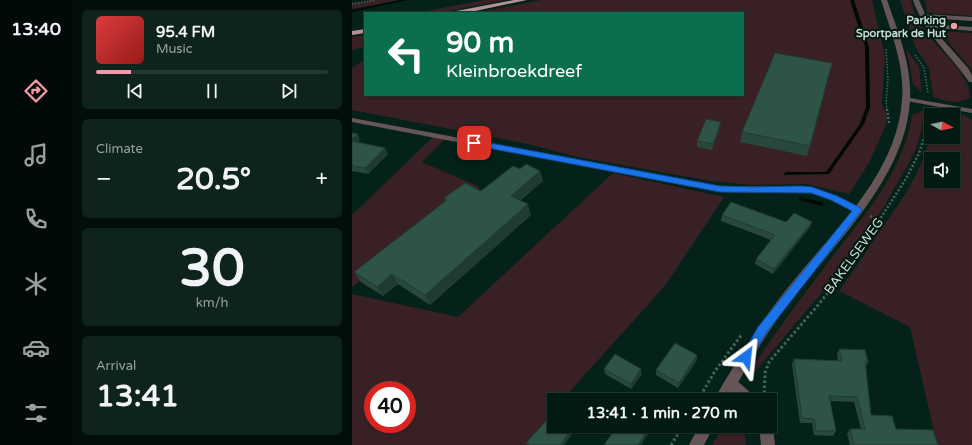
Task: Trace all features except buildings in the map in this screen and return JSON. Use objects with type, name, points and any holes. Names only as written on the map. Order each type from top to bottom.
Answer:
[{"type":"main road","points":[[461,12],[524,0]]},
{"type":"main road","points":[[352,33],[364,31]]},
{"type":"street","name":"BAKELSEWEG","points":[[725,393],[762,330],[858,210],[893,155],[903,127],[906,99],[902,57],[884,0]]},
{"type":"street","points":[[916,0],[922,16],[928,26],[972,80]]},
{"type":"street","points":[[922,16],[972,19]]},
{"type":"street","points":[[928,26],[972,29]]},
{"type":"street","points":[[906,99],[972,111]]},
{"type":"street","points":[[352,120],[720,189],[812,190],[834,198],[858,210]]},
{"type":"street","points":[[731,384],[741,393]]},
{"type":"street","points":[[696,445],[703,433]]},
{"type":"street","points":[[767,433],[768,445]]},
{"type":"path","points":[[352,4],[375,0]]},
{"type":"path","points":[[886,48],[889,129]]},
{"type":"path","name":"BAKELSEWEG","points":[[764,393],[765,373],[769,362],[819,304],[860,251],[907,177],[919,154],[926,132],[928,103]]},
{"type":"path","points":[[702,393],[715,371],[746,330]]},
{"type":"path","points":[[671,445],[679,433]]},
{"type":"shaded area","points":[[373,0],[399,0],[352,9],[352,4]]},
{"type":"shaded area","points":[[485,0],[506,0],[444,12],[420,12]]},
{"type":"shaded area","points":[[541,0],[872,0],[885,56],[882,104],[887,117],[886,125],[869,163],[849,194],[806,184],[751,185],[710,181],[578,157],[528,144],[352,110],[352,68],[364,60],[364,96],[744,96],[744,12],[480,12]]},
{"type":"shaded area","points":[[900,0],[911,0],[914,12],[920,23],[960,71],[968,87],[970,97],[966,100],[953,102],[933,97],[929,68],[915,47]]},
{"type":"shaded area","points":[[925,0],[972,0],[972,16],[927,12]]},
{"type":"shaded area","points":[[939,31],[972,33],[972,70]]},
{"type":"shaded area","points":[[364,35],[364,47],[352,50],[352,37]]},
{"type":"shaded area","points":[[906,48],[919,67],[922,92],[913,84]]},
{"type":"shaded area","points":[[924,110],[921,132],[915,152],[882,210],[824,290],[753,374],[751,369],[769,342],[879,195],[900,157],[912,115]]},
{"type":"shaded area","points":[[960,114],[972,120],[972,445],[937,445],[910,327],[839,291],[898,205],[924,158],[924,188],[960,188],[960,152],[926,152],[928,145],[960,144]]},
{"type":"shaded area","points":[[433,137],[445,139],[422,162],[480,187],[352,287],[352,215]]},
{"type":"shaded area","points":[[613,173],[724,197],[664,287],[568,393],[547,393],[547,421],[529,445],[352,445],[352,294],[458,317]]},
{"type":"shaded area","points":[[720,433],[744,433],[746,445],[712,445]]},
{"type":"waterway","points":[[352,11],[406,0]]},
{"type":"waterway","points":[[786,174],[827,173],[862,124],[868,107],[867,47],[852,0]]},
{"type":"waterway","points":[[801,199],[822,204]]},
{"type":"place","name":"Parking Sportpark de Hut","points":[[954,26]]},
{"type":"route","points":[[474,143],[720,189],[812,190],[834,198],[858,210],[762,330],[746,357]]}]
